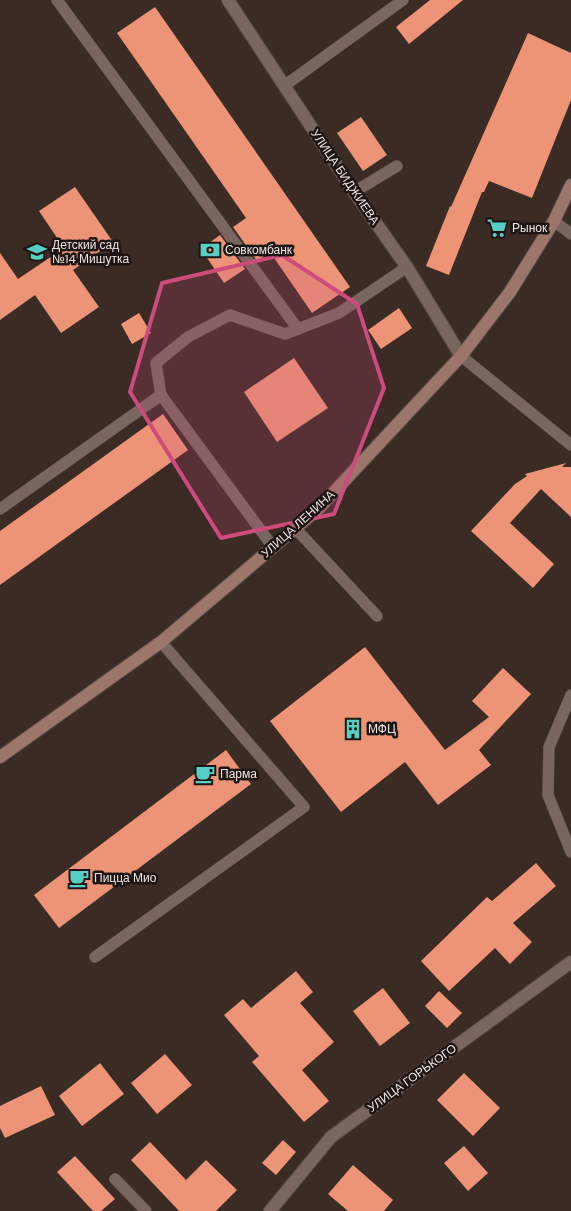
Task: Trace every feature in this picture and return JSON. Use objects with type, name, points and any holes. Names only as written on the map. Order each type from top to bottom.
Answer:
[{"type":"main road","name":"УЛИЦА ЛЕНИНА","points":[[0,757],[161,642],[318,509],[461,356],[510,292],[554,221],[571,185]]},
{"type":"street","name":"УЛИЦА БИДЖИЕВА","points":[[228,0],[354,192],[407,267],[461,356]]},
{"type":"street","name":"УЛИЦА ГОРЬКОГО","points":[[270,1211],[331,1137],[571,962]]},
{"type":"lane","points":[[57,0],[298,329]]},
{"type":"lane","points":[[284,86],[403,0]]},
{"type":"lane","points":[[354,192],[397,166]]},
{"type":"lane","points":[[554,221],[571,234]]},
{"type":"lane","points":[[272,547],[161,396],[156,362],[188,336],[230,315],[285,334],[339,313],[407,267]]},
{"type":"lane","points":[[461,356],[571,445]]},
{"type":"lane","points":[[0,509],[161,396]]},
{"type":"lane","points":[[295,528],[377,616]]},
{"type":"lane","points":[[95,957],[304,807],[161,642]]},
{"type":"lane","points":[[571,695],[549,748],[548,795],[571,852]]},
{"type":"lane","points":[[115,1179],[146,1211]]},
{"type":"highlighted area","points":[[282,255],[357,304],[384,388],[334,514],[221,538],[130,392],[162,283]]},
{"type":"building","points":[[430,0],[463,0],[409,44],[396,27]]},
{"type":"building","points":[[155,7],[350,287],[312,313],[270,252],[257,261],[233,227],[246,218],[117,33]]},
{"type":"building","points":[[528,33],[571,53],[571,100],[532,198],[489,181],[484,192],[482,192],[449,275],[426,266],[450,206]]},
{"type":"building","points":[[361,117],[387,155],[363,171],[337,133]]},
{"type":"building","points":[[75,187],[113,242],[73,270],[99,307],[61,333],[35,295],[0,320],[0,253],[18,279],[64,248],[39,211]]},
{"type":"building","points":[[220,235],[245,269],[224,283],[201,249]]},
{"type":"building","points":[[399,308],[412,328],[381,349],[368,330]]},
{"type":"building","points":[[139,313],[151,333],[132,344],[121,324]]},
{"type":"building","points":[[294,358],[328,408],[277,442],[244,392]]},
{"type":"building","points":[[163,414],[188,450],[0,585],[0,531]]},
{"type":"building","points":[[566,463],[562,467],[571,467],[571,517],[541,489],[510,523],[554,564],[533,588],[471,531],[515,484],[527,476],[525,474]]},
{"type":"building","name":"МФЦ","points":[[365,647],[445,750],[489,717],[472,701],[503,668],[531,694],[479,750],[491,765],[438,805],[405,762],[341,812],[270,721]]},
{"type":"building","points":[[226,750],[251,784],[59,928],[34,895]]},
{"type":"building","points":[[536,863],[556,886],[513,923],[532,942],[510,964],[495,948],[449,991],[421,961],[487,897],[492,901]]},
{"type":"building","points":[[296,971],[313,992],[300,1003],[334,1042],[302,1070],[329,1101],[304,1122],[252,1062],[259,1056],[224,1015],[243,999],[251,1008]]},
{"type":"building","points":[[383,988],[410,1023],[380,1046],[353,1011]]},
{"type":"building","points":[[439,991],[462,1013],[447,1028],[425,1006]]},
{"type":"building","points":[[165,1054],[192,1085],[157,1114],[131,1083]]},
{"type":"building","points":[[100,1063],[124,1094],[82,1126],[59,1096]]},
{"type":"building","points":[[464,1073],[500,1108],[473,1136],[437,1100]]},
{"type":"building","points":[[41,1086],[55,1115],[5,1138],[0,1128],[0,1106]]},
{"type":"building","points":[[283,1140],[296,1152],[276,1175],[262,1163]]},
{"type":"building","points":[[150,1142],[186,1180],[206,1160],[237,1190],[216,1211],[179,1211],[131,1160]]},
{"type":"building","points":[[464,1146],[488,1173],[468,1191],[444,1163]]},
{"type":"building","points":[[75,1156],[115,1199],[101,1211],[93,1211],[57,1172]]},
{"type":"building","points":[[353,1165],[393,1200],[384,1211],[348,1211],[328,1194]]},
{"type":"place","name":"Рынок","points":[[497,228]]},
{"type":"place","name":"Совкомбанк","points":[[210,250]]},
{"type":"place","name":"Детский сад №14 Мишутка","points":[[37,252]]},
{"type":"place","name":"МФЦ","points":[[353,729]]},
{"type":"place","name":"Парма","points":[[205,774]]},
{"type":"place","name":"Пицца Мио","points":[[79,878]]}]
